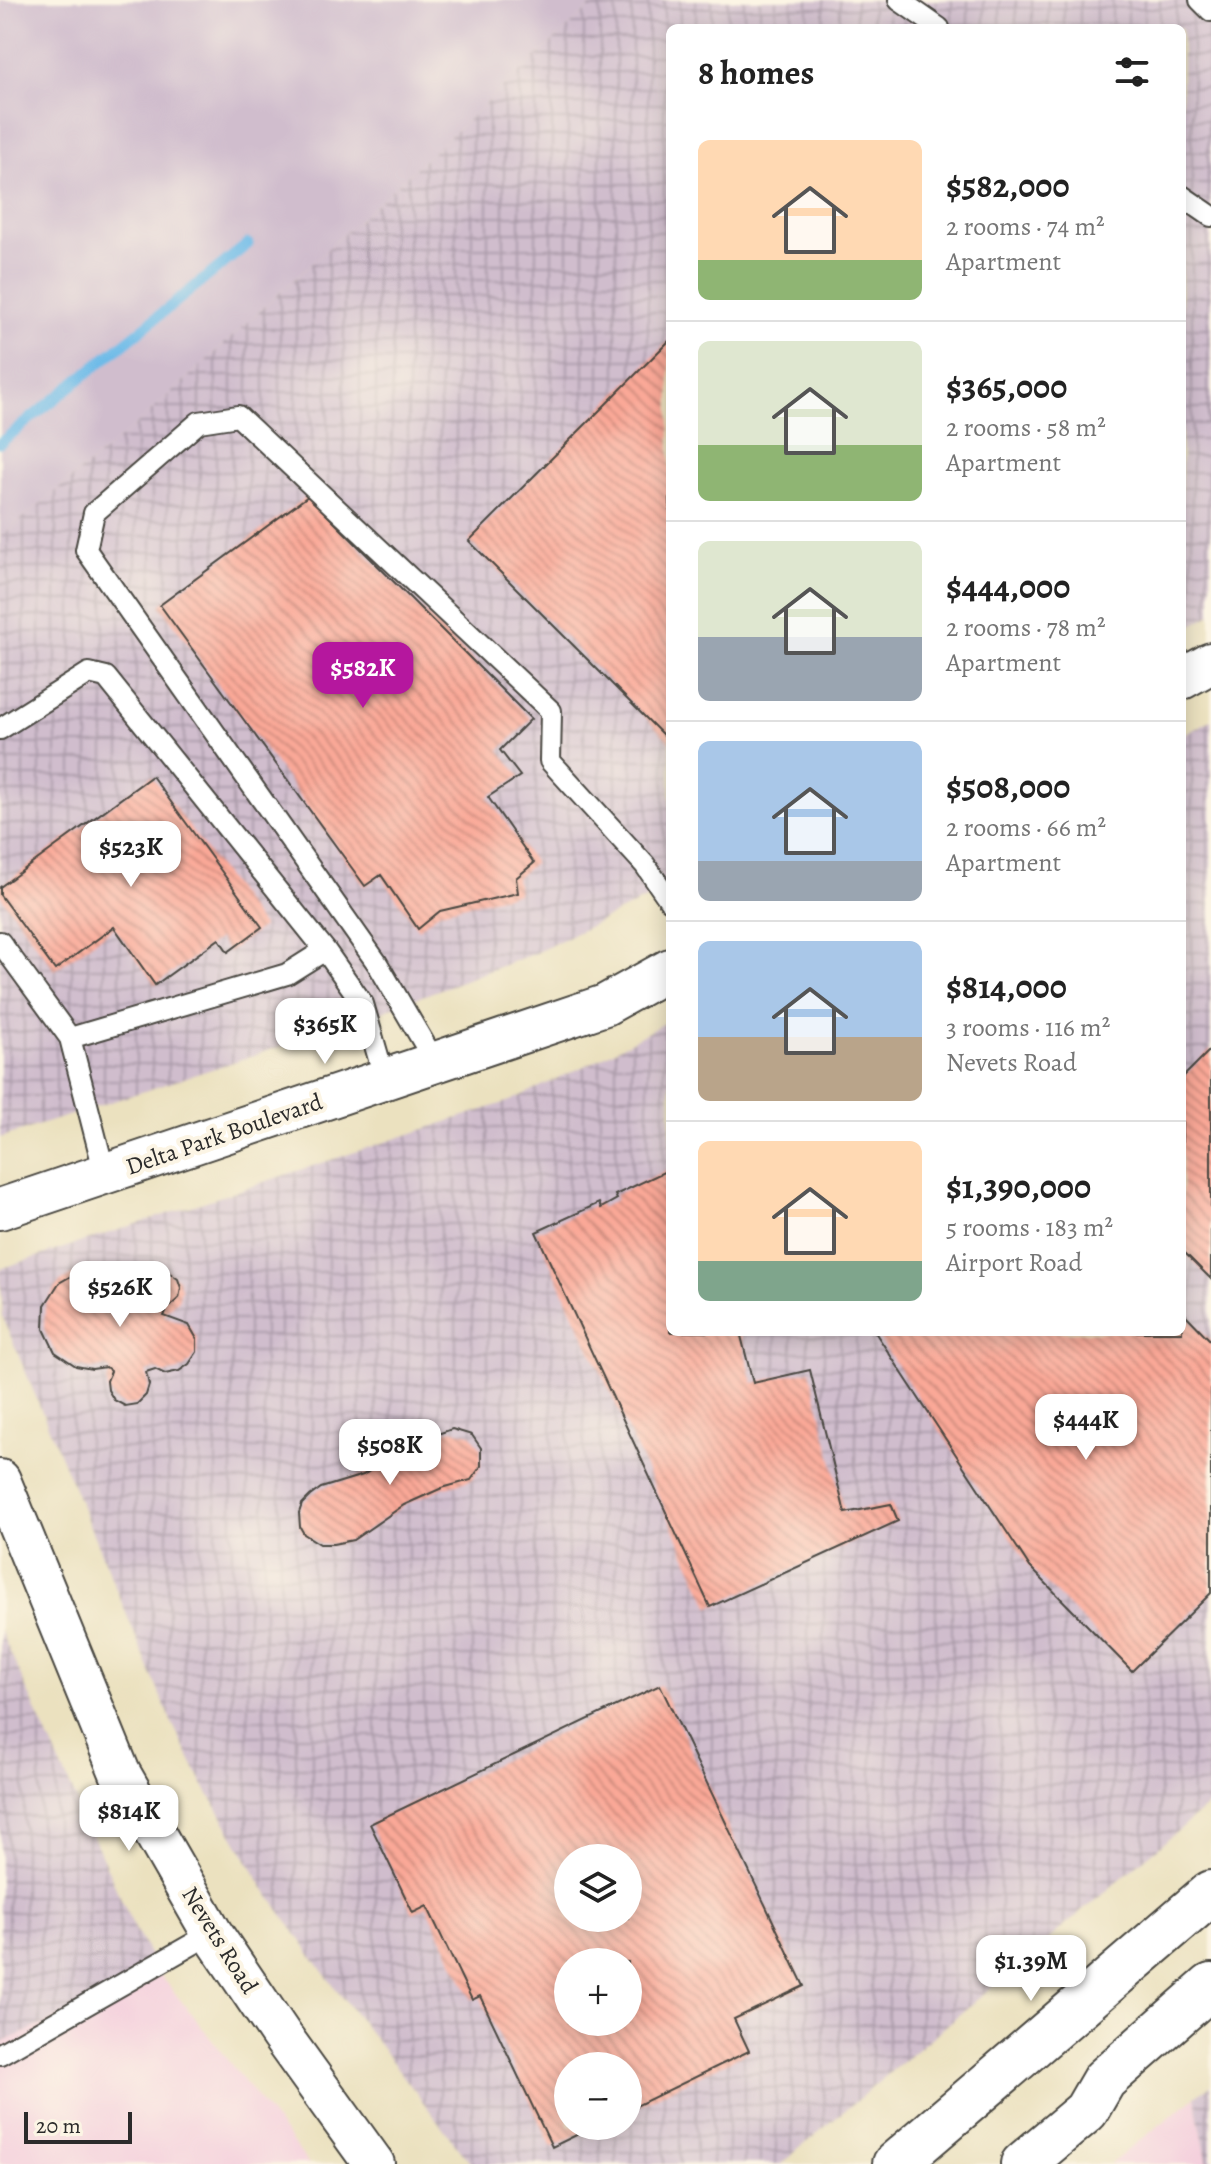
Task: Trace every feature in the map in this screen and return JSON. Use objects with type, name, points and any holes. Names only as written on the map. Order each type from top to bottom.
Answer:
[{"type":"main road","points":[[895,2164],[1211,1893]]},
{"type":"main road","points":[[1023,2164],[1086,2111],[1104,2080],[1211,1986]]},
{"type":"street","points":[[1186,677],[1211,663]]},
{"type":"street","name":"Delta Park Boulevard","points":[[0,1209],[605,1005],[666,971]]},
{"type":"street","name":"Nevets Road","points":[[0,1480],[120,1773],[212,1933],[374,2164]]},
{"type":"lane","points":[[899,0],[933,24]]},
{"type":"lane","points":[[1200,0],[1211,11]]},
{"type":"lane","points":[[1186,199],[1211,216]]},
{"type":"lane","points":[[435,1062],[377,963],[86,550],[94,513],[199,422],[238,416],[551,711],[550,761],[645,865],[666,895]]},
{"type":"lane","points":[[0,729],[89,673],[106,677],[325,950],[363,1004],[385,1080]]},
{"type":"lane","points":[[0,942],[70,1038],[105,1174]]},
{"type":"lane","points":[[70,1038],[287,974],[325,950]]},
{"type":"lane","points":[[0,2054],[212,1933]]},
{"type":"shaded area","points":[[0,0],[598,0],[134,427],[0,537]]},
{"type":"shaded area","points":[[598,0],[1211,0],[1211,614],[1186,629],[1186,24],[666,24],[666,889],[535,953],[338,1028],[0,1138],[0,537],[134,427]]},
{"type":"shaded area","points":[[1211,720],[1211,1803],[781,2164],[471,2164],[323,1972],[262,1885],[203,1784],[171,1721],[3,1318],[0,1269],[510,1101],[595,1061],[666,1022],[666,1336],[1186,1336],[1186,734]]},
{"type":"shaded area","points":[[0,1630],[132,1923],[160,1974],[0,2043]]},
{"type":"shaded area","points":[[160,1974],[309,2164],[0,2164],[0,2043]]},
{"type":"shaded area","points":[[1211,2085],[1211,2164],[1208,2164],[1195,2097]]},
{"type":"shaded area","points":[[1195,2097],[1208,2164],[1110,2164]]},
{"type":"building","points":[[666,344],[666,738],[469,541]]},
{"type":"building","points":[[308,496],[531,719],[500,750],[520,776],[488,797],[534,863],[516,878],[518,893],[440,911],[418,929],[381,875],[365,886],[160,605]]},
{"type":"building","points":[[152,776],[262,927],[228,952],[219,939],[155,985],[114,927],[55,970],[0,895],[0,887]]},
{"type":"building","points":[[1211,1049],[1211,1279],[1186,1254],[1186,1074]]},
{"type":"building","points":[[666,1171],[666,1336],[741,1336],[753,1383],[810,1370],[845,1513],[891,1504],[898,1521],[710,1607],[536,1232],[599,1203],[601,1208],[617,1199],[615,1195]]},
{"type":"building","points":[[154,1269],[164,1269],[178,1279],[181,1288],[179,1298],[164,1316],[189,1325],[197,1339],[197,1352],[189,1364],[179,1371],[165,1374],[155,1369],[146,1372],[149,1385],[146,1395],[137,1404],[125,1406],[114,1400],[108,1390],[111,1371],[106,1367],[92,1369],[76,1366],[55,1352],[44,1329],[45,1305],[59,1283],[80,1271],[96,1270],[113,1275],[127,1285],[134,1295],[142,1278]]},
{"type":"building","points":[[1186,1315],[1211,1341],[1211,1593],[1132,1671],[1030,1567],[878,1336],[1186,1336]]},
{"type":"building","points":[[452,1429],[472,1435],[481,1448],[481,1466],[471,1480],[442,1488],[404,1505],[353,1540],[320,1544],[304,1534],[299,1513],[302,1504],[321,1488],[363,1475],[420,1440]]},
{"type":"building","points":[[660,1685],[804,1986],[734,2019],[749,2051],[642,2103],[642,2052],[554,2052],[554,2140],[566,2140],[552,2147],[480,1996],[472,2000],[427,1906],[413,1913],[370,1824]]},
{"type":"waterway","points":[[0,443],[248,244]]}]
